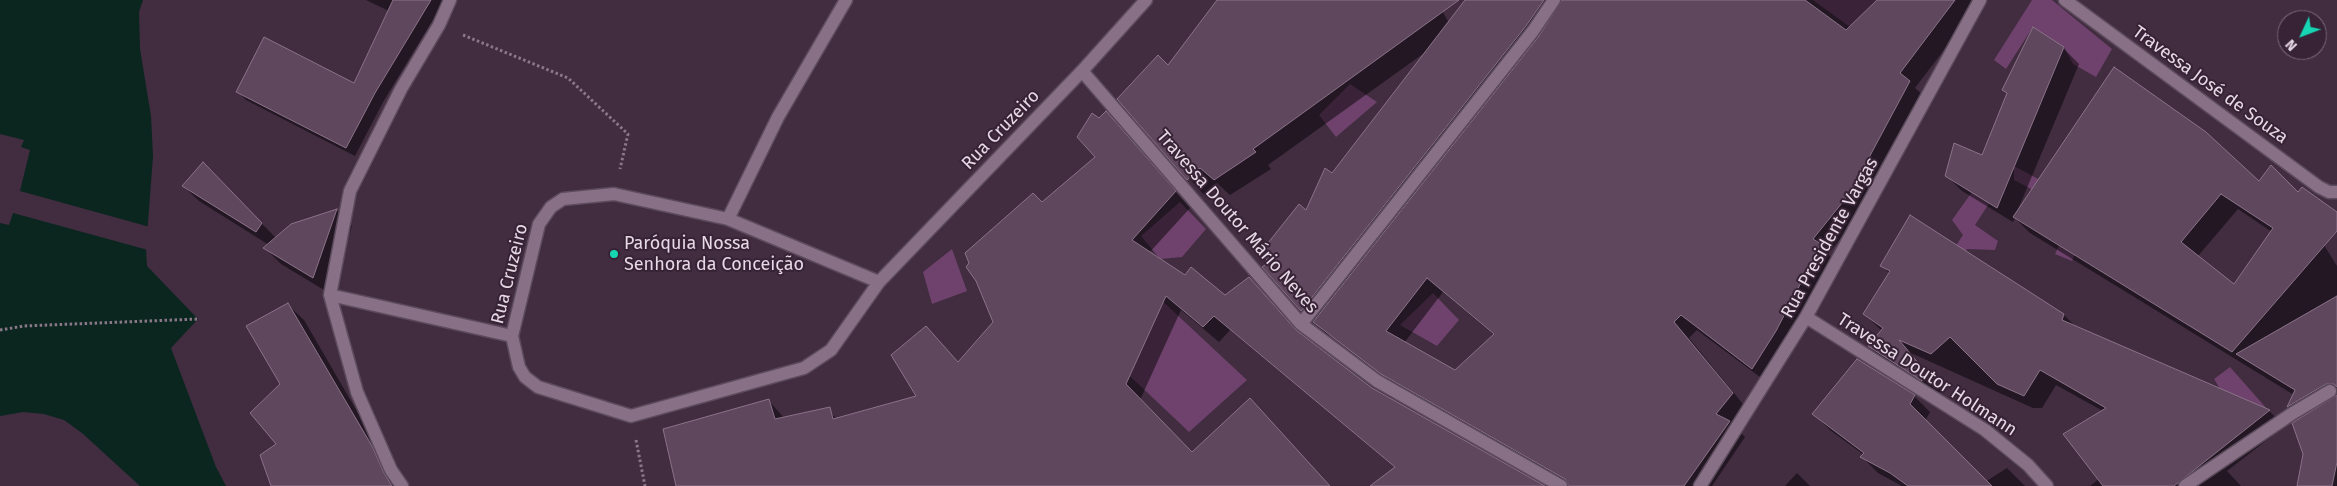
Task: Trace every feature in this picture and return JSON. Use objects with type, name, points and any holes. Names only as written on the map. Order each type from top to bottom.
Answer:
[{"type":"street","points":[[402,486],[391,470],[357,392],[330,295],[350,191],[401,89],[439,25],[450,0]]},
{"type":"street","points":[[728,219],[778,117],[846,0]]},
{"type":"street","name":"Rua Cruzeiro","points":[[879,282],[728,219],[614,194],[563,200],[544,214],[539,224],[512,336],[519,367],[525,377],[538,387],[631,416],[804,368],[831,350],[879,282],[1082,71],[1146,0]]},
{"type":"street","points":[[1302,324],[1527,39],[1554,0]]},
{"type":"street","name":"Rua Presidente Vargas","points":[[1700,486],[1806,317],[1980,0]]},
{"type":"street","name":"Travessa José de Souza","points":[[2065,0],[2319,187],[2329,192],[2337,192]]},
{"type":"street","name":"Travessa Doutor Mário Neves","points":[[1082,71],[1302,324],[1377,381],[1561,486]]},
{"type":"street","points":[[330,295],[512,336]]},
{"type":"street","name":"Travessa Doutor Holmann","points":[[1806,317],[1985,430],[2028,465],[2047,486]]},
{"type":"street","points":[[2185,486],[2293,413],[2330,391]]},
{"type":"path","points":[[439,25],[568,78],[628,134],[614,194]]},
{"type":"path","points":[[0,330],[24,326],[198,319]]},
{"type":"path","points":[[631,416],[645,486]]},
{"type":"shaded area","points":[[0,0],[143,0],[139,12],[140,49],[151,116],[153,156],[146,249],[147,266],[198,319],[171,348],[216,467],[226,486],[140,486],[82,433],[64,420],[44,414],[23,412],[0,416]]},
{"type":"shaded area","points":[[1813,0],[1877,0],[1850,27]]},
{"type":"shaded area","points":[[2032,0],[2052,0],[2112,49],[2096,77],[2073,64],[2064,47],[2033,27],[2006,69],[1994,60]]},
{"type":"shaded area","points":[[1350,84],[1377,102],[1336,137],[1319,115]]},
{"type":"shaded area","points":[[2014,166],[2042,181],[2097,205],[2072,261],[2055,254],[2075,212],[2014,180]]},
{"type":"shaded area","points":[[1972,192],[1992,199],[1975,225],[1998,241],[1995,250],[1967,249],[1948,301],[1931,283],[1963,235],[1952,220]]},
{"type":"shaded area","points":[[1180,202],[1206,229],[1182,257],[1160,259],[1141,236]]},
{"type":"shaded area","points":[[952,249],[967,291],[932,304],[923,272]]},
{"type":"shaded area","points":[[1143,283],[1247,380],[1189,432],[1097,345]]},
{"type":"shaded area","points":[[1433,293],[1459,320],[1437,346],[1400,325]]},
{"type":"shaded area","points":[[2230,367],[2268,410],[2245,429],[2214,379]]},
{"type":"pier","points":[[0,134],[24,140],[21,147],[30,150],[20,191],[150,227],[148,250],[13,213],[9,225],[0,223]]},
{"type":"building","points":[[393,0],[431,0],[375,93],[346,148],[236,92],[264,37],[354,83]]},
{"type":"building","points":[[1217,0],[1459,0],[1253,149],[1256,152],[1214,180],[1200,168],[1187,180],[1117,99],[1158,55],[1168,65]]},
{"type":"building","points":[[1465,0],[1544,0],[1526,26],[1301,311],[1262,267],[1269,262],[1260,253],[1299,204],[1306,210],[1325,168],[1332,173]]},
{"type":"building","points":[[1562,0],[1805,0],[1846,30],[1877,0],[1955,0],[1900,73],[1910,81],[1850,193],[1813,239],[1821,244],[1776,331],[1752,369],[1681,315],[1674,322],[1733,393],[1716,414],[1730,421],[1684,486],[1569,486],[1565,479],[1381,374],[1313,322],[1539,36]],"holes":[[[1427,278],[1494,334],[1455,370],[1386,331]]]},
{"type":"building","points":[[2033,27],[2064,47],[1997,208],[1945,176],[1954,143],[1982,155],[2007,93],[2002,90]]},
{"type":"building","points":[[2114,67],[2206,132],[2259,181],[2271,165],[2298,192],[2302,187],[2337,212],[2337,231],[2232,352],[2013,217]],"holes":[[[2221,194],[2273,228],[2234,284],[2181,242]]]},
{"type":"building","points":[[1106,111],[1176,191],[1132,240],[1185,275],[1191,267],[1225,295],[1249,277],[1296,330],[1372,388],[1545,486],[1370,486],[1395,467],[1214,316],[1203,327],[1166,296],[1126,384],[1192,452],[1250,398],[1330,486],[676,486],[663,429],[769,399],[775,419],[830,407],[833,419],[916,396],[891,355],[926,326],[958,362],[993,322],[976,281],[966,267],[969,263],[965,253],[1033,193],[1042,202],[1095,157],[1077,137],[1092,113],[1099,118]]},
{"type":"building","points":[[203,162],[262,223],[256,232],[182,186]]},
{"type":"building","points":[[337,209],[313,278],[263,248],[291,224]]},
{"type":"building","points":[[1910,215],[2064,314],[2062,320],[2270,410],[2174,486],[2103,486],[2063,434],[2106,408],[2040,370],[2024,396],[1997,384],[1950,337],[1931,354],[1899,340],[1926,372],[1922,381],[1868,346],[1883,328],[1863,314],[1890,271],[1880,266]]},
{"type":"building","points":[[2337,296],[2337,387],[2334,384],[2326,384],[2287,407],[2295,390],[2236,354]]},
{"type":"building","points":[[288,303],[372,446],[392,486],[271,486],[260,455],[276,444],[250,413],[280,384],[246,326]]},
{"type":"building","points":[[1857,359],[1915,395],[1910,404],[1992,486],[1908,486],[1890,473],[1860,457],[1864,453],[1812,414]]},
{"type":"building","points":[[2337,395],[2337,462],[2332,486],[2297,486],[2303,454],[2292,423]]},
{"type":"place","name":"Paróquia Nossa Senhora da Conceição","points":[[614,254]]}]
